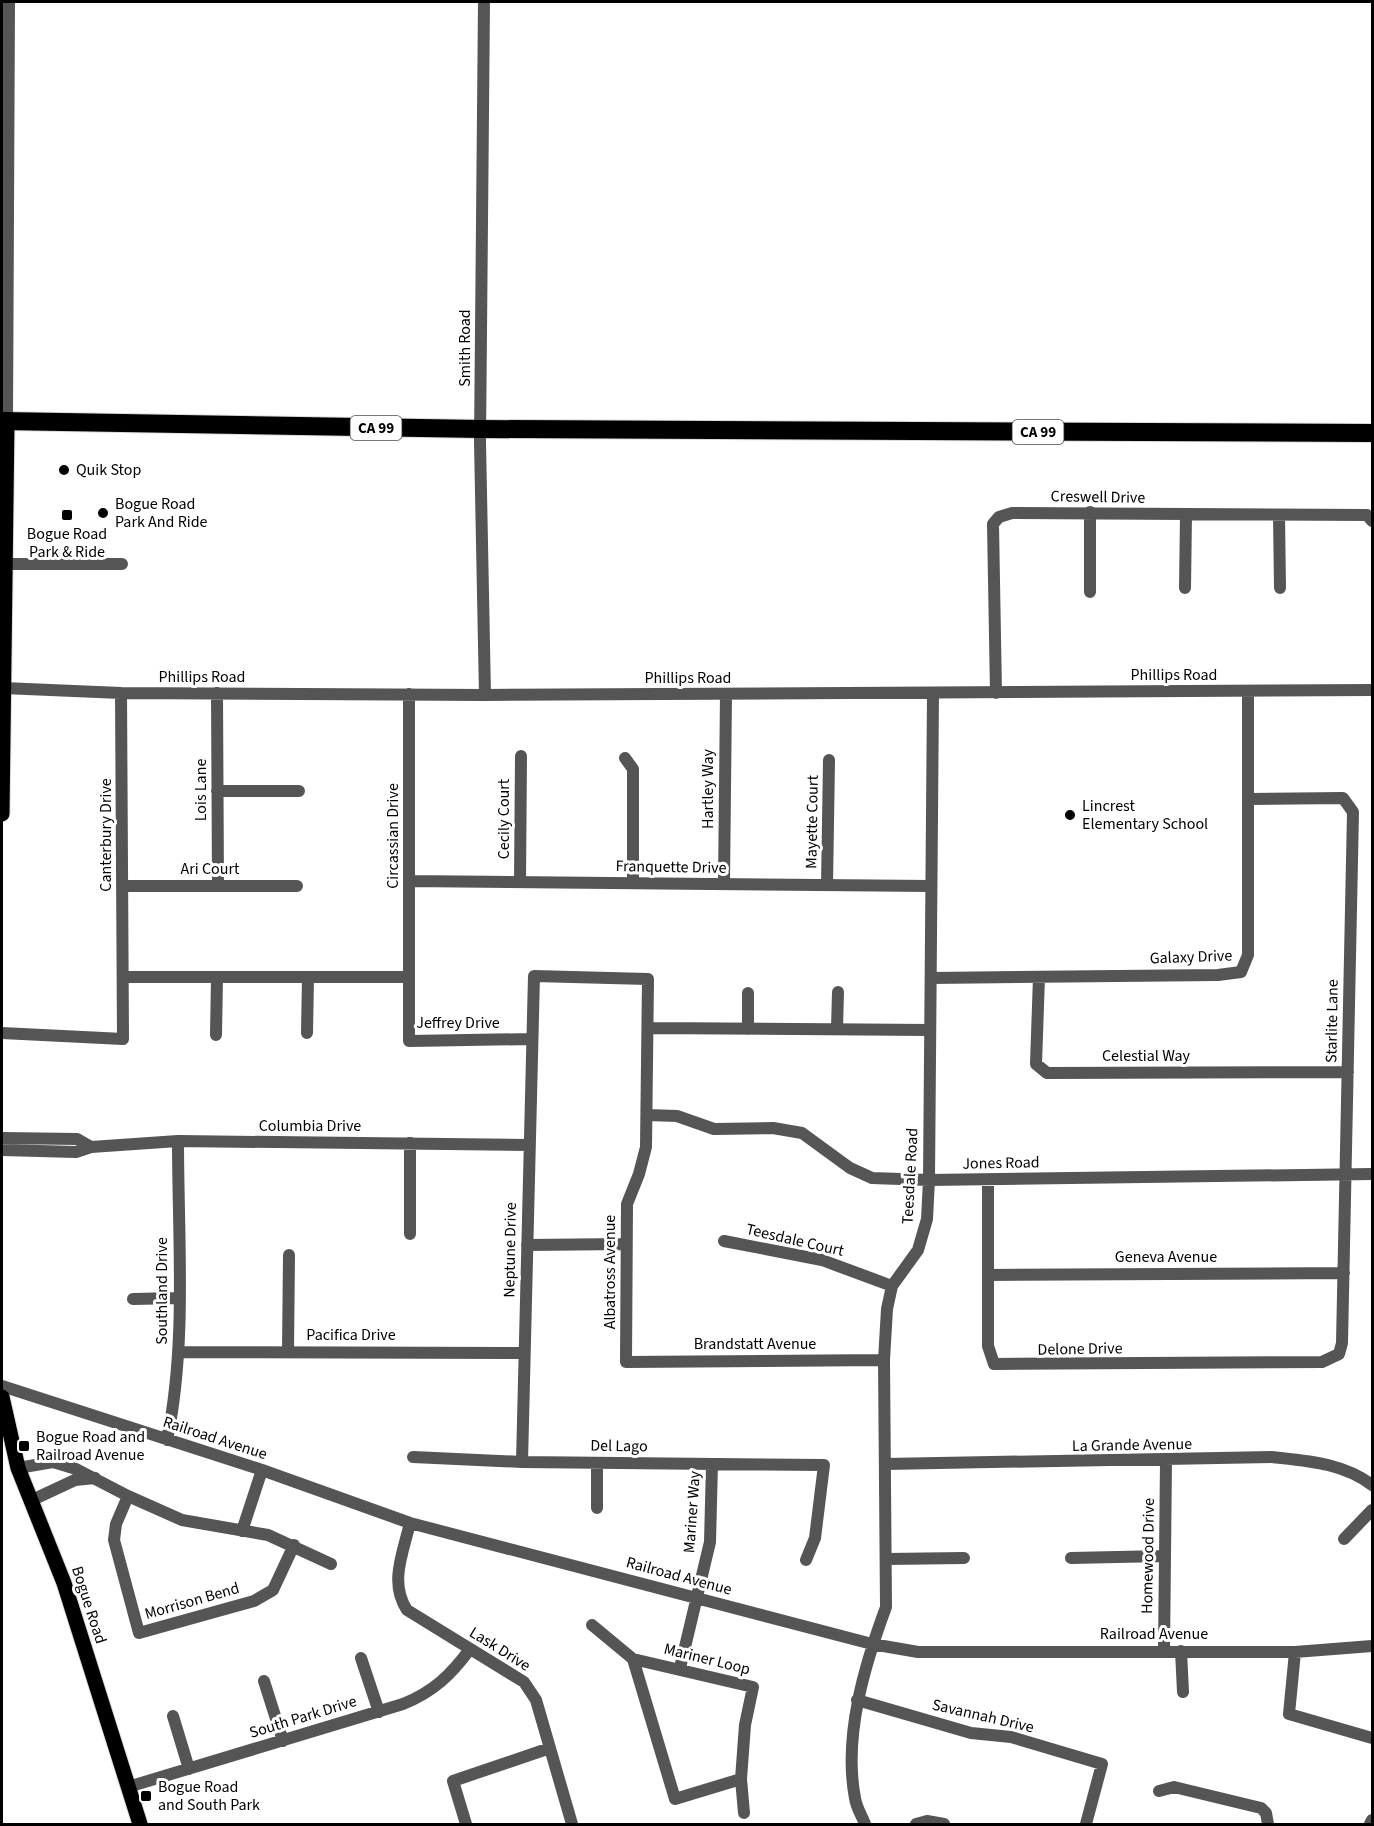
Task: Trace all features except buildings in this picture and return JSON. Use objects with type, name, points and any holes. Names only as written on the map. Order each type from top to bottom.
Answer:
[{"type":"highway","name":"CA 99","points":[[4,421],[481,429],[1372,433]]},
{"type":"main road","points":[[2,814],[6,564],[4,421]]},
{"type":"main road","name":"Bogue Road","points":[[2,1397],[18,1468],[64,1583],[140,1824]]},
{"type":"street","points":[[4,421],[9,2]]},
{"type":"street","name":"Smith Road","points":[[484,2],[481,429],[485,695]]},
{"type":"street","points":[[1090,512],[1090,592]]},
{"type":"street","name":"Creswell Drive","points":[[996,693],[993,524],[999,517],[1012,513],[1090,512],[1186,515],[1367,515],[1372,521]]},
{"type":"street","points":[[1185,588],[1186,515]]},
{"type":"street","points":[[1279,515],[1280,588]]},
{"type":"street","points":[[6,564],[122,564]]},
{"type":"street","name":"Phillips Road","points":[[3,688],[121,693],[485,695],[1372,690]]},
{"type":"street","name":"Galaxy Drive","points":[[931,978],[1218,975],[1241,972],[1248,955],[1248,691]]},
{"type":"street","name":"Canterbury Drive","points":[[121,693],[123,977]]},
{"type":"street","name":"Lois Lane","points":[[217,693],[218,886]]},
{"type":"street","name":"Teesdale Road","points":[[865,1824],[855,1799],[852,1761],[857,1700],[872,1644],[886,1607],[884,1360],[886,1309],[892,1286],[918,1250],[927,1219],[933,693]]},
{"type":"street","name":"Circassian Drive","points":[[409,694],[409,977]]},
{"type":"street","name":"Hartley Way","points":[[724,884],[726,694]]},
{"type":"street","name":"Cecily Court","points":[[520,882],[521,756]]},
{"type":"street","points":[[625,758],[633,769],[633,883]]},
{"type":"street","name":"Mayette Court","points":[[827,885],[830,760]]},
{"type":"street","points":[[217,791],[298,791]]},
{"type":"street","name":"Starlite Lane","points":[[1248,798],[1343,798],[1353,812],[1342,1343]]},
{"type":"street","name":"Franquette Drive","points":[[410,881],[931,886]]},
{"type":"street","name":"Ari Court","points":[[122,886],[297,886]]},
{"type":"street","points":[[531,1039],[534,976],[648,979],[648,1028],[930,1030]]},
{"type":"street","points":[[2,1033],[123,1039],[123,977],[409,977]]},
{"type":"street","points":[[216,1035],[217,977]]},
{"type":"street","points":[[307,1033],[308,977]]},
{"type":"street","name":"Jeffrey Drive","points":[[409,977],[409,1041],[531,1039]]},
{"type":"street","name":"Celestial Way","points":[[1039,977],[1036,1064],[1047,1073],[1348,1072]]},
{"type":"street","points":[[837,1029],[838,992]]},
{"type":"street","points":[[748,993],[748,1029]]},
{"type":"street","name":"Albatross Avenue","points":[[626,1362],[627,1204],[639,1174],[646,1147],[648,1028]]},
{"type":"street","name":"Neptune Drive","points":[[522,1462],[531,1039]]},
{"type":"street","name":"Jones Road","points":[[647,1115],[677,1116],[714,1129],[773,1128],[802,1133],[850,1168],[872,1178],[988,1180],[1372,1174]]},
{"type":"street","name":"Columbia Drive","points":[[2,1138],[77,1139],[91,1146]]},
{"type":"street","name":"Columbia Drive","points":[[2,1150],[76,1152],[91,1146],[178,1141],[529,1145]]},
{"type":"street","name":"Southland Drive","points":[[167,1440],[176,1395],[178,1352],[178,1141]]},
{"type":"street","points":[[410,1143],[410,1234]]},
{"type":"street","name":"Delone Drive","points":[[988,1180],[988,1354],[998,1365],[1322,1362],[1336,1357],[1342,1343]]},
{"type":"street","name":"Teesdale Court","points":[[724,1241],[822,1260],[892,1286]]},
{"type":"street","points":[[527,1245],[627,1244]]},
{"type":"street","points":[[288,1351],[289,1255]]},
{"type":"street","name":"Geneva Avenue","points":[[988,1275],[1344,1273]]},
{"type":"street","points":[[133,1299],[178,1298]]},
{"type":"street","name":"Pacifica Drive","points":[[178,1352],[524,1353]]},
{"type":"street","name":"Brandstatt Avenue","points":[[626,1362],[884,1360]]},
{"type":"street","name":"Railroad Avenue","points":[[2,1386],[262,1470],[410,1523],[872,1644],[918,1652],[1164,1652],[1181,1650],[1295,1652],[1372,1646]]},
{"type":"street","name":"Del Lago","points":[[413,1457],[522,1462],[824,1465],[815,1538],[806,1560]]},
{"type":"street","name":"La Grande Avenue","points":[[885,1464],[1166,1461],[1272,1457],[1321,1462],[1358,1475],[1372,1485]]},
{"type":"street","name":"Homewood Drive","points":[[1164,1652],[1166,1461]]},
{"type":"street","points":[[18,1468],[53,1462],[76,1468],[128,1496],[182,1520],[268,1535],[331,1564]]},
{"type":"street","points":[[597,1463],[597,1508]]},
{"type":"street","name":"Mariner Way","points":[[680,1668],[710,1542],[711,1464]]},
{"type":"street","points":[[242,1531],[262,1470]]},
{"type":"street","points":[[30,1501],[75,1480],[95,1478]]},
{"type":"street","name":"Morrison Bend","points":[[128,1496],[116,1524],[114,1540],[139,1633],[254,1601],[273,1590],[294,1545]]},
{"type":"street","points":[[1344,1539],[1372,1510]]},
{"type":"street","name":"Lask Drive","points":[[410,1523],[397,1575],[399,1598],[407,1610],[524,1682],[536,1700],[572,1824]]},
{"type":"street","points":[[1071,1558],[1164,1556]]},
{"type":"street","points":[[886,1559],[964,1558]]},
{"type":"street","name":"Mariner Loop","points":[[592,1625],[633,1659],[680,1668],[753,1687],[745,1725],[741,1779],[744,1813]]},
{"type":"street","name":"South Park Drive","points":[[128,1787],[379,1712],[428,1694],[451,1675],[470,1649]]},
{"type":"street","points":[[1181,1650],[1183,1692]]},
{"type":"street","points":[[1295,1652],[1289,1714],[1372,1738]]},
{"type":"street","points":[[361,1658],[379,1712]]},
{"type":"street","points":[[633,1659],[675,1799],[741,1779]]},
{"type":"street","points":[[264,1681],[283,1741]]},
{"type":"street","name":"Savannah Drive","points":[[857,1700],[971,1733],[1011,1737],[1102,1764],[1086,1824]]},
{"type":"street","points":[[173,1716],[189,1769]]},
{"type":"street","points":[[466,1824],[453,1781],[550,1749]]},
{"type":"street","points":[[1159,1791],[1174,1787],[1261,1808],[1266,1813],[1268,1824]]},
{"type":"street","points":[[1370,1824],[1372,1820]]},
{"type":"street","points":[[916,1824],[927,1821],[944,1824]]},
{"type":"place","name":"Quik Stop","points":[[64,470]]},
{"type":"place","name":"Bogue Road Park And Ride","points":[[103,513]]},
{"type":"place","name":"Bogue Road Park & Ride","points":[[67,515]]},
{"type":"place","name":"Lincrest Elementary School","points":[[1070,815]]},
{"type":"place","name":"Bogue Road and Railroad Avenue","points":[[24,1446]]},
{"type":"place","name":"Bogue Road and South Park","points":[[146,1796]]}]
